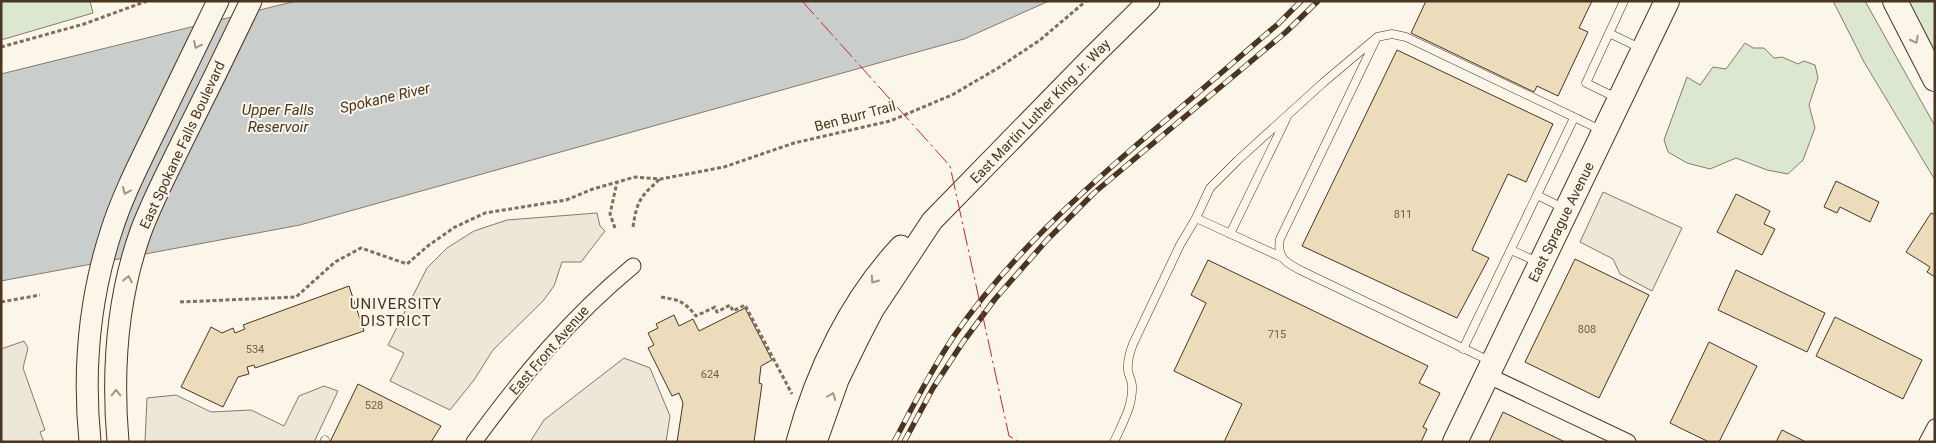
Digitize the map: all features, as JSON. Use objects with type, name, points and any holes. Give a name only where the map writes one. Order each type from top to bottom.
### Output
[{"type":"main road","name":"East Spokane Falls Boulevard","points":[[90,442],[86,382],[89,332],[103,259],[121,203],[218,1]]},
{"type":"main road","name":"East Spokane Falls Boulevard","points":[[118,442],[115,394],[119,327],[127,278],[141,232],[156,196],[251,1]]},
{"type":"main road","name":"East Martin Luther King Jr. Way","points":[[816,442],[838,380],[862,330],[932,222],[1094,55],[1150,1]]},
{"type":"main road","name":"East Sprague Avenue","points":[[1456,442],[1667,1]]},
{"type":"main road","points":[[1895,1],[1935,80]]},
{"type":"main road","name":"East Martin Luther King Jr. Way","points":[[797,442],[806,412],[825,364],[859,301],[876,276],[919,227],[932,222]]},
{"type":"street","name":"East Front Avenue","points":[[474,442],[524,375],[556,338],[585,307],[633,266]]},
{"type":"street","points":[[1490,369],[1619,440]]},
{"type":"street","points":[[1927,442],[1935,427]]},
{"type":"lane","points":[[1620,100],[1586,83],[1624,1]]},
{"type":"lane","points":[[1609,32],[1644,50]]},
{"type":"lane","points":[[1114,442],[1132,399],[1133,384],[1128,372],[1127,360],[1132,344],[1210,188],[1288,114],[1377,37],[1392,34],[1406,37],[1604,132]]},
{"type":"lane","points":[[1281,257],[1278,248],[1280,239],[1377,37]]},
{"type":"lane","points":[[1230,234],[1288,114]]},
{"type":"lane","points":[[1463,349],[1574,118]]},
{"type":"lane","points":[[1537,195],[1567,210]]},
{"type":"lane","points":[[1196,218],[1281,257],[1290,265],[1463,349],[1490,369]]},
{"type":"lane","points":[[1511,250],[1541,264]]},
{"type":"path","points":[[1,47],[84,24],[147,1]]},
{"type":"path","name":"Ben Burr Trail","points":[[180,302],[296,297],[335,262],[361,248],[407,264],[429,245],[455,227],[485,213],[566,200],[635,177],[661,178],[724,167],[794,143],[890,121],[952,95],[998,68],[1040,40],[1086,1]]},
{"type":"path","points":[[633,227],[636,208],[643,195],[661,178]]},
{"type":"path","points":[[615,228],[610,214],[617,182]]},
{"type":"path","points":[[1,302],[40,295]]},
{"type":"path","points":[[661,297],[680,300],[687,304],[696,316],[715,307],[717,312],[730,305],[733,311],[745,305],[792,394]]},
{"type":"green space","points":[[1,1],[90,1],[93,13],[1,40]]},
{"type":"green space","points":[[1833,1],[1865,1],[1935,126],[1935,180],[1864,62]]},
{"type":"green space","points":[[1905,1],[1935,1],[1935,57]]},
{"type":"green space","points":[[1745,43],[1753,48],[1764,48],[1774,58],[1782,57],[1798,64],[1804,61],[1815,65],[1818,78],[1809,105],[1815,128],[1803,160],[1788,174],[1767,170],[1736,158],[1710,169],[1687,163],[1668,152],[1664,140],[1687,77],[1700,85],[1713,67],[1726,69]]},
{"type":"shaded area","points":[[1603,192],[1682,228],[1652,291],[1620,274],[1613,259],[1580,242]]},
{"type":"shaded area","points":[[597,213],[600,226],[605,231],[581,262],[562,262],[554,286],[543,301],[493,350],[474,380],[450,410],[390,381],[404,353],[388,345],[427,268],[447,248],[474,231],[507,220]]},
{"type":"shaded area","points":[[24,341],[28,348],[23,368],[45,430],[40,432],[44,442],[1,442],[1,349]]},
{"type":"shaded area","points":[[624,358],[650,368],[670,416],[666,442],[530,442],[544,420]]},
{"type":"shaded area","points":[[324,386],[338,391],[314,442],[145,442],[147,398],[176,395],[211,412],[251,410],[284,426],[299,396]]},
{"type":"water","name":"Upper Falls Reservoir","points":[[296,1],[1049,1],[964,39],[300,225],[1,281],[1,74]]},
{"type":"building","points":[[1426,1],[1592,1],[1579,28],[1588,32],[1558,96],[1537,86],[1534,92],[1411,33]]},
{"type":"building","points":[[1397,50],[1553,124],[1526,182],[1508,174],[1472,250],[1489,258],[1457,318],[1302,246]]},
{"type":"building","points":[[1836,181],[1879,202],[1870,222],[1840,207],[1837,213],[1824,207]]},
{"type":"building","points":[[1736,194],[1770,211],[1764,224],[1775,229],[1762,255],[1717,232]]},
{"type":"building","points":[[1931,213],[1935,215],[1935,277],[1927,272],[1930,267],[1906,252]]},
{"type":"building","points":[[1575,259],[1649,295],[1599,398],[1525,362]]},
{"type":"building","points":[[1208,260],[1428,366],[1419,383],[1440,393],[1423,427],[1427,429],[1421,442],[1224,442],[1242,404],[1174,371],[1206,303],[1191,295]]},
{"type":"building","points":[[1736,270],[1825,313],[1807,352],[1718,310]]},
{"type":"building","points":[[349,286],[364,331],[255,368],[254,365],[247,367],[249,374],[238,377],[223,407],[181,387],[211,327],[222,333],[233,328],[235,333],[245,329],[243,325]]},
{"type":"building","points":[[745,308],[772,360],[761,366],[759,383],[762,384],[754,442],[677,442],[683,403],[679,393],[672,396],[648,348],[654,345],[648,333],[658,328],[656,324],[674,315],[679,326],[693,319],[699,331]]},
{"type":"building","points":[[1835,317],[1922,360],[1903,399],[1816,356]]},
{"type":"building","points":[[1709,342],[1757,366],[1719,442],[1709,442],[1670,423]]},
{"type":"building","points":[[358,384],[441,426],[431,442],[330,442]]},
{"type":"building","points":[[1503,412],[1565,442],[1489,442]]},
{"type":"building","points":[[1782,430],[1806,442],[1776,442]]},
{"type":"railway","points":[[894,442],[930,375],[954,336],[975,307],[1022,252],[1100,177],[1278,24],[1301,1]]},
{"type":"railway","points":[[904,442],[933,388],[963,342],[995,299],[1047,240],[1095,192],[1286,32],[1318,1]]},
{"type":"power","points":[[802,1],[950,166],[1009,436],[1020,442]]},
{"type":"district","name":"UNIVERSITY DISTRICT","points":[[396,312]]},
{"type":"water label","name":"Spokane River","points":[[385,98]]}]
